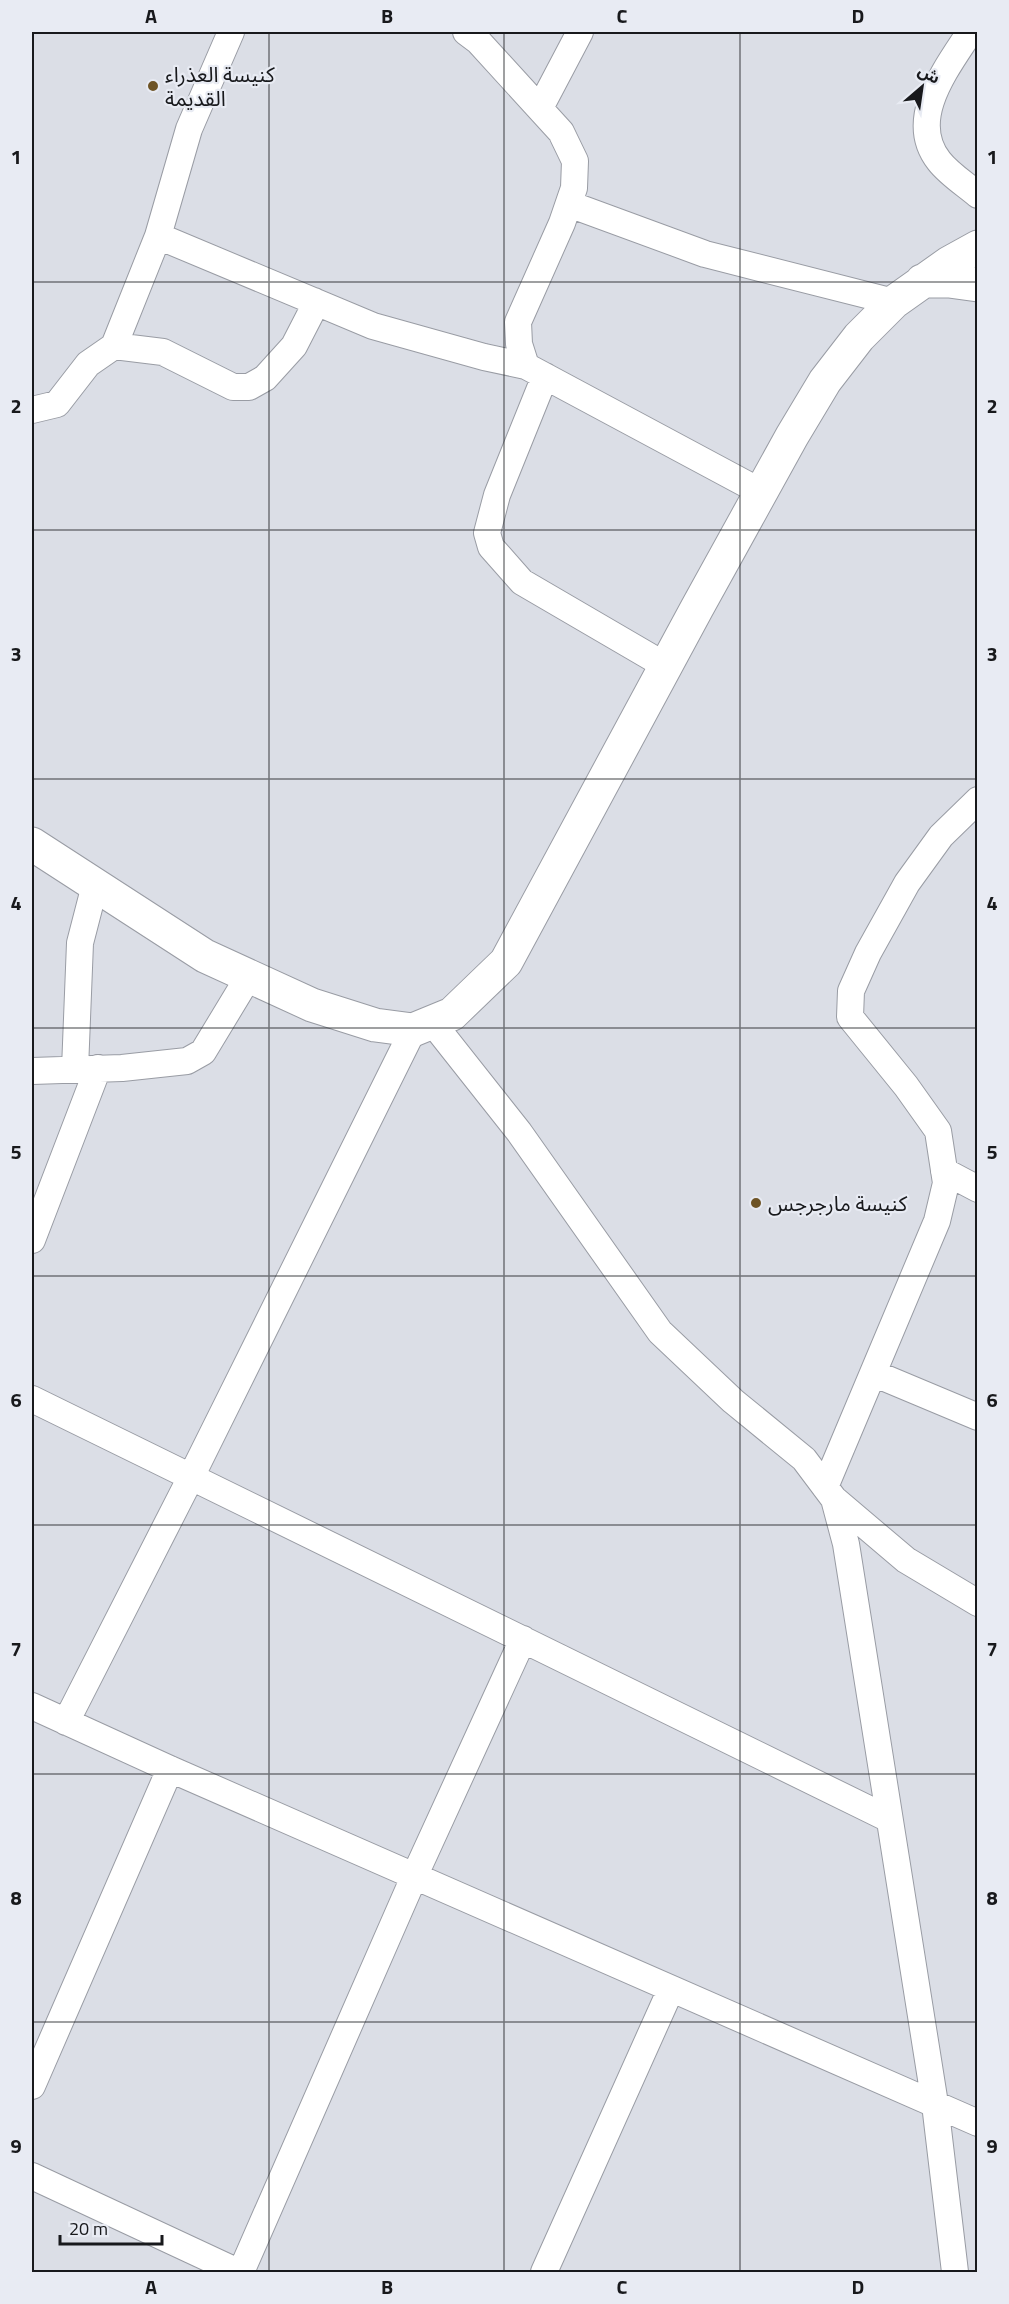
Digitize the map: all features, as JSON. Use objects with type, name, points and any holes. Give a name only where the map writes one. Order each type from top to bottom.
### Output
[{"type":"street","points":[[32,410],[57,404],[88,364],[114,346],[158,236],[189,129],[231,32]]},
{"type":"street","points":[[466,32],[478,41],[561,132],[575,162],[574,188],[518,322],[519,344],[536,371],[487,533],[491,547],[522,582],[666,666]]},
{"type":"street","points":[[540,108],[580,32]]},
{"type":"street","points":[[970,32],[949,64],[928,106],[927,138],[939,161],[978,195]]},
{"type":"street","points":[[568,204],[705,254],[894,302]]},
{"type":"street","points":[[158,236],[373,326],[536,371],[761,492]]},
{"type":"street","points":[[32,844],[206,956],[312,1005],[375,1025],[423,1026],[452,1014],[506,962],[761,492],[825,381],[860,337],[894,302],[978,247]]},
{"type":"street","points":[[922,282],[949,281],[978,285]]},
{"type":"street","points":[[114,346],[163,352],[233,387],[249,387],[265,378],[294,346],[312,311],[314,301]]},
{"type":"street","points":[[955,2272],[935,2104],[846,1544],[829,1493],[873,1373],[937,1221],[946,1183],[938,1131],[906,1086],[850,1017],[851,990],[868,953],[907,883],[941,836],[978,800]]},
{"type":"street","points":[[32,1240],[86,1069],[80,943],[95,885]]},
{"type":"street","points":[[32,1071],[122,1068],[187,1061],[203,1052],[249,976]]},
{"type":"street","points":[[66,1722],[423,1026]]},
{"type":"street","points":[[423,1026],[519,1132],[660,1332],[734,1401],[804,1459],[829,1493],[906,1560],[978,1603]]},
{"type":"street","points":[[944,1171],[978,1189]]},
{"type":"street","points":[[873,1373],[978,1417]]},
{"type":"street","points":[[32,1399],[889,1818]]},
{"type":"street","points":[[32,2176],[239,2272],[414,1877],[523,1639]]},
{"type":"street","points":[[32,1706],[414,1877],[978,2123]]},
{"type":"street","points":[[32,2086],[170,1769]]},
{"type":"street","points":[[544,2272],[671,1989]]},
{"type":"place","name":"كنيسة العذراء القديمة","points":[[153,86]]},
{"type":"place","name":"كنيسة مارجرجس","points":[[756,1203]]}]
